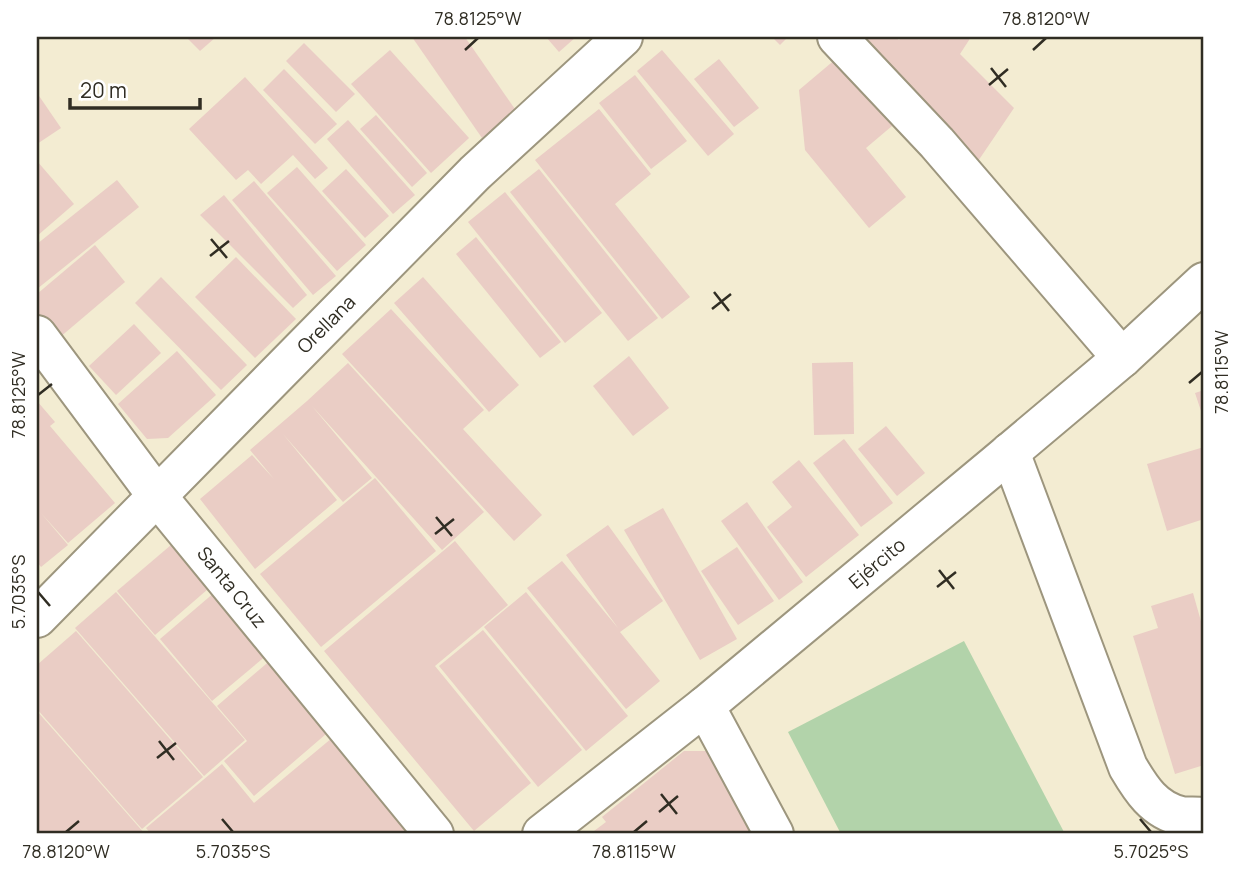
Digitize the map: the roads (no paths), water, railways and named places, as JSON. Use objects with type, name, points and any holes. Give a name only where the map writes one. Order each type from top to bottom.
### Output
[{"type":"street","name":"Orellana","points":[[37,618],[475,173],[623,37]]},
{"type":"street","points":[[837,37],[937,143],[1122,358]]},
{"type":"street","name":"Ejército","points":[[542,834],[705,706],[1010,452],[1122,358],[1204,282]]},
{"type":"street","name":"Santa Cruz","points":[[37,335],[157,496],[434,834]]},
{"type":"street","points":[[1010,452],[1128,767],[1140,788],[1155,805],[1181,816],[1204,817]]},
{"type":"street","points":[[705,706],[774,834]]}]
